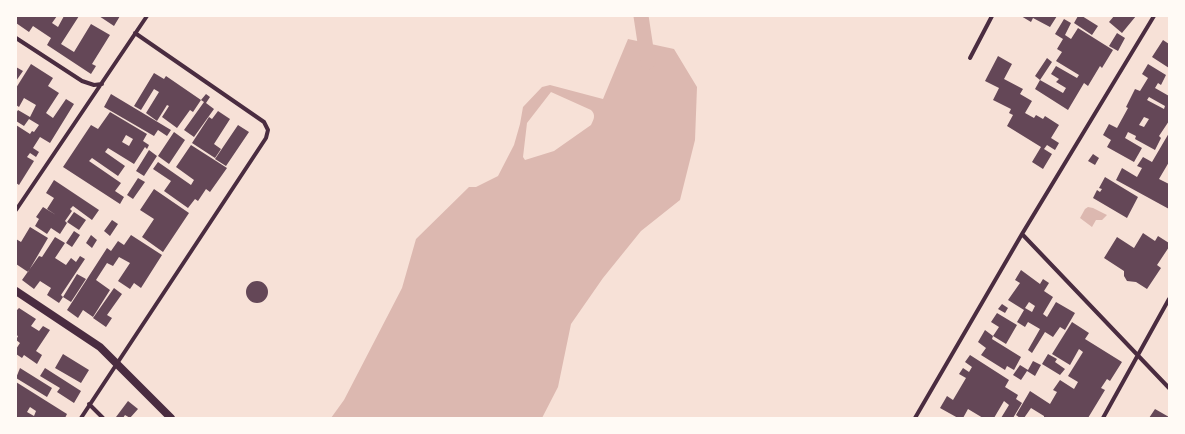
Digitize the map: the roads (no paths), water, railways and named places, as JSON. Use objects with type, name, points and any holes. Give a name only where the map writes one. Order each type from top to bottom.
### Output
[{"type":"main road","points":[[16,291],[100,347],[117,362],[171,418]]},
{"type":"street","points":[[16,210],[147,16]]},
{"type":"street","points":[[970,58],[992,16]]},
{"type":"street","points":[[915,418],[1022,234],[1154,16]]},
{"type":"street","points":[[80,418],[266,138],[268,130],[264,122],[135,33]]},
{"type":"street","points":[[16,38],[82,81],[94,85],[102,84]]},
{"type":"street","points":[[1022,234],[1169,388]]},
{"type":"street","points":[[1103,418],[1169,299]]},
{"type":"street","points":[[89,404],[103,418]]},
{"type":"waterway","points":[[641,16],[648,62]]}]
